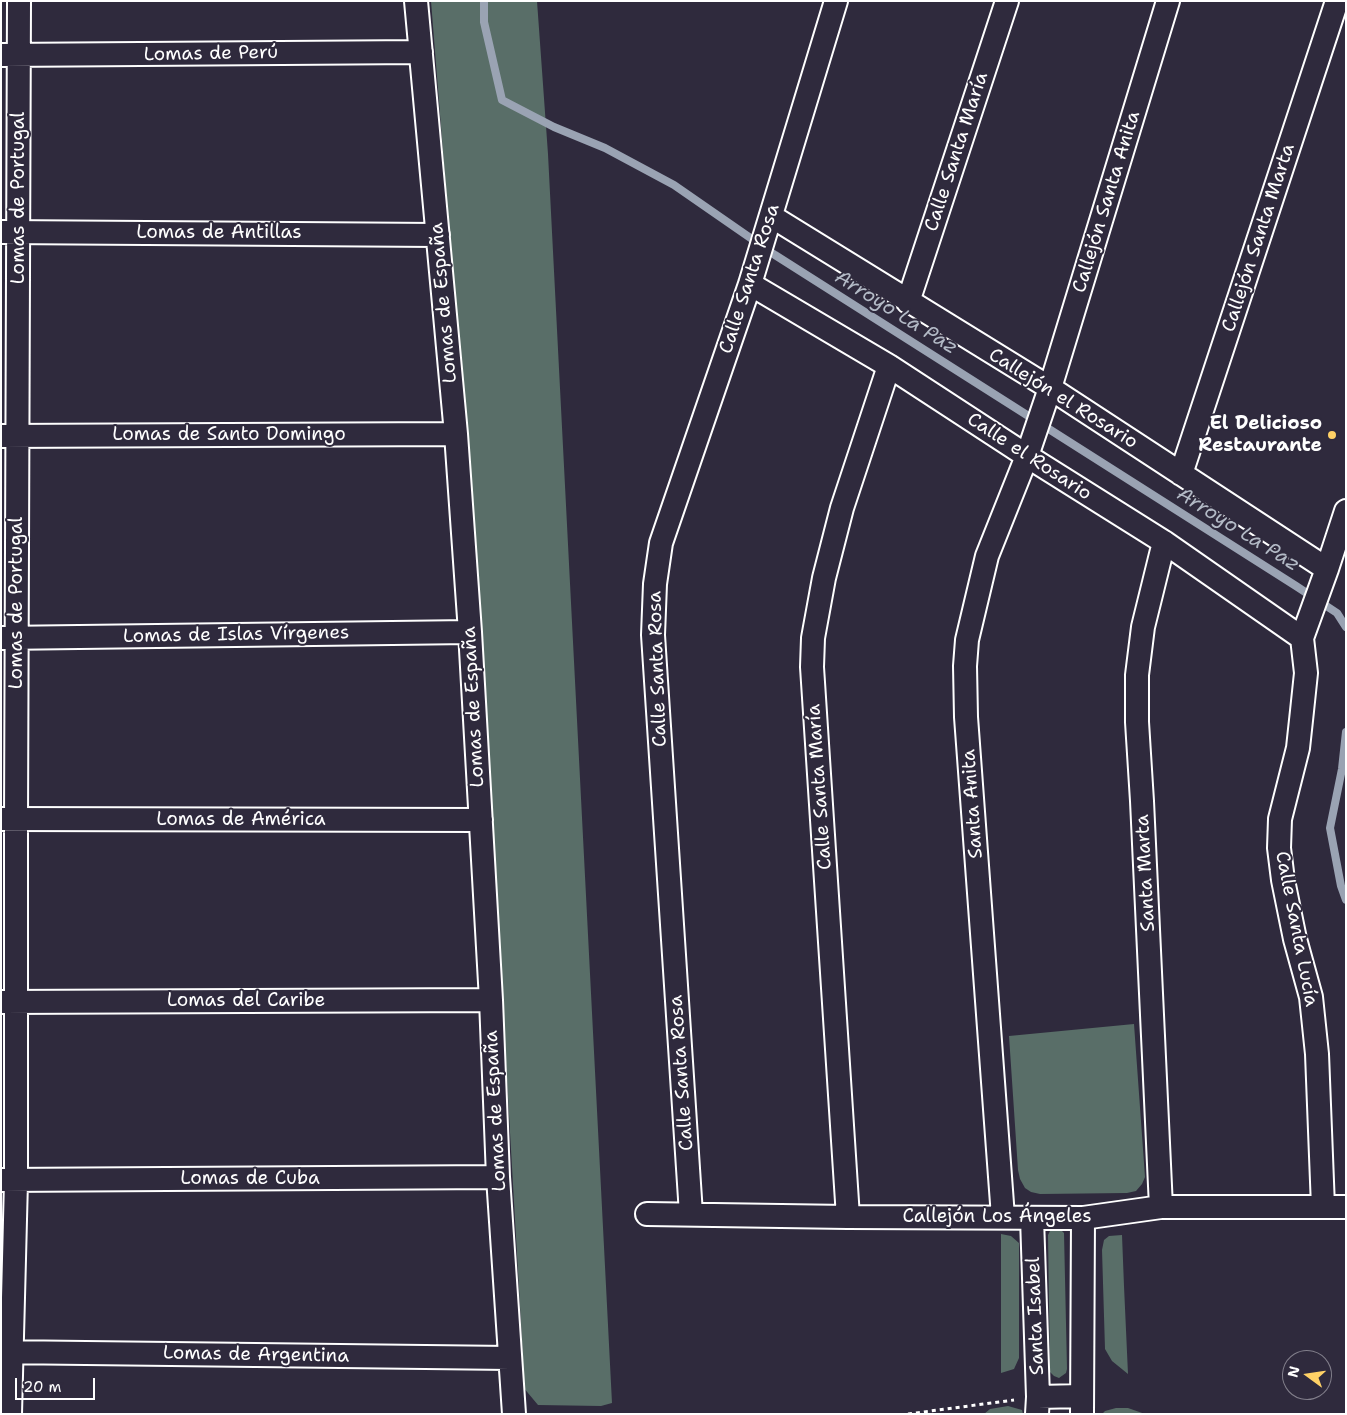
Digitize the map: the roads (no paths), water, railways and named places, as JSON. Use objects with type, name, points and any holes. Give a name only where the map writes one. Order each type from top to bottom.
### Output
[{"type":"street","name":"Lomas de Portugal","points":[[10,1414],[6,1352],[9,1181],[10,55],[19,1]]},
{"type":"street","name":"Lomas de España","points":[[416,1],[456,434],[470,632],[491,1000],[498,1177],[514,1414]]},
{"type":"street","name":"Calle Santa Rosa","points":[[691,1214],[653,635],[655,584],[661,543],[752,278],[836,1]]},
{"type":"street","name":"Calle Santa María","points":[[908,302],[1007,1]]},
{"type":"street","name":"Callejón Santa Anita","points":[[1047,396],[1168,1]]},
{"type":"street","name":"Callejón Santa Marta","points":[[1182,474],[1337,1]]},
{"type":"street","name":"Lomas de Perú","points":[[10,55],[421,52]]},
{"type":"street","name":"Callejón el Rosario","points":[[769,225],[908,302],[1047,396],[1182,474],[1326,573]]},
{"type":"street","name":"Lomas de Antillas","points":[[10,232],[438,235]]},
{"type":"street","name":"Calle el Rosario","points":[[752,278],[889,366],[1028,450],[1303,635]]},
{"type":"street","name":"Calle Santa María","points":[[848,1217],[812,667],[813,638],[824,578],[842,508],[889,366]]},
{"type":"street","name":"Santa Anita","points":[[1003,1217],[966,717],[965,666],[974,609],[987,556],[1047,396]]},
{"type":"street","name":"Lomas de Santo Domingo","points":[[10,436],[456,434]]},
{"type":"street","name":"Calle Santa Lucía","points":[[1323,1208],[1317,1054],[1311,997],[1283,880],[1279,848],[1280,819],[1298,748],[1306,673],[1303,635],[1346,511]]},
{"type":"street","name":"Santa Marta","points":[[1161,1207],[1137,722],[1137,675],[1143,627],[1164,542]]},
{"type":"street","name":"Lomas de Islas Vírgenes","points":[[9,638],[470,632]]},
{"type":"street","name":"Lomas de América","points":[[8,819],[481,820]]},
{"type":"street","name":"Lomas del Caribe","points":[[8,1002],[491,1000]]},
{"type":"street","name":"Lomas de Cuba","points":[[9,1181],[498,1177]]},
{"type":"street","name":"Callejón Los Ángeles","points":[[647,1214],[1083,1218],[1161,1207],[1346,1207]]},
{"type":"street","name":"Santa Isabel","points":[[1032,1218],[1038,1405]]},
{"type":"street","points":[[1038,1405],[1082,1405],[1083,1218]]},
{"type":"street","name":"Lomas de Argentina","points":[[6,1352],[510,1358]]},
{"type":"waterway","name":"Arroyo La Paz","points":[[484,1],[484,22],[502,100],[554,127],[605,148],[674,185],[775,255],[1296,586],[1337,613],[1346,627]]},
{"type":"waterway","name":"Arroyo La Paz","points":[[1346,732],[1342,769],[1330,828],[1341,886],[1346,900]]},
{"type":"place","name":"El Delicioso Restaurante","points":[[1332,435]]}]
